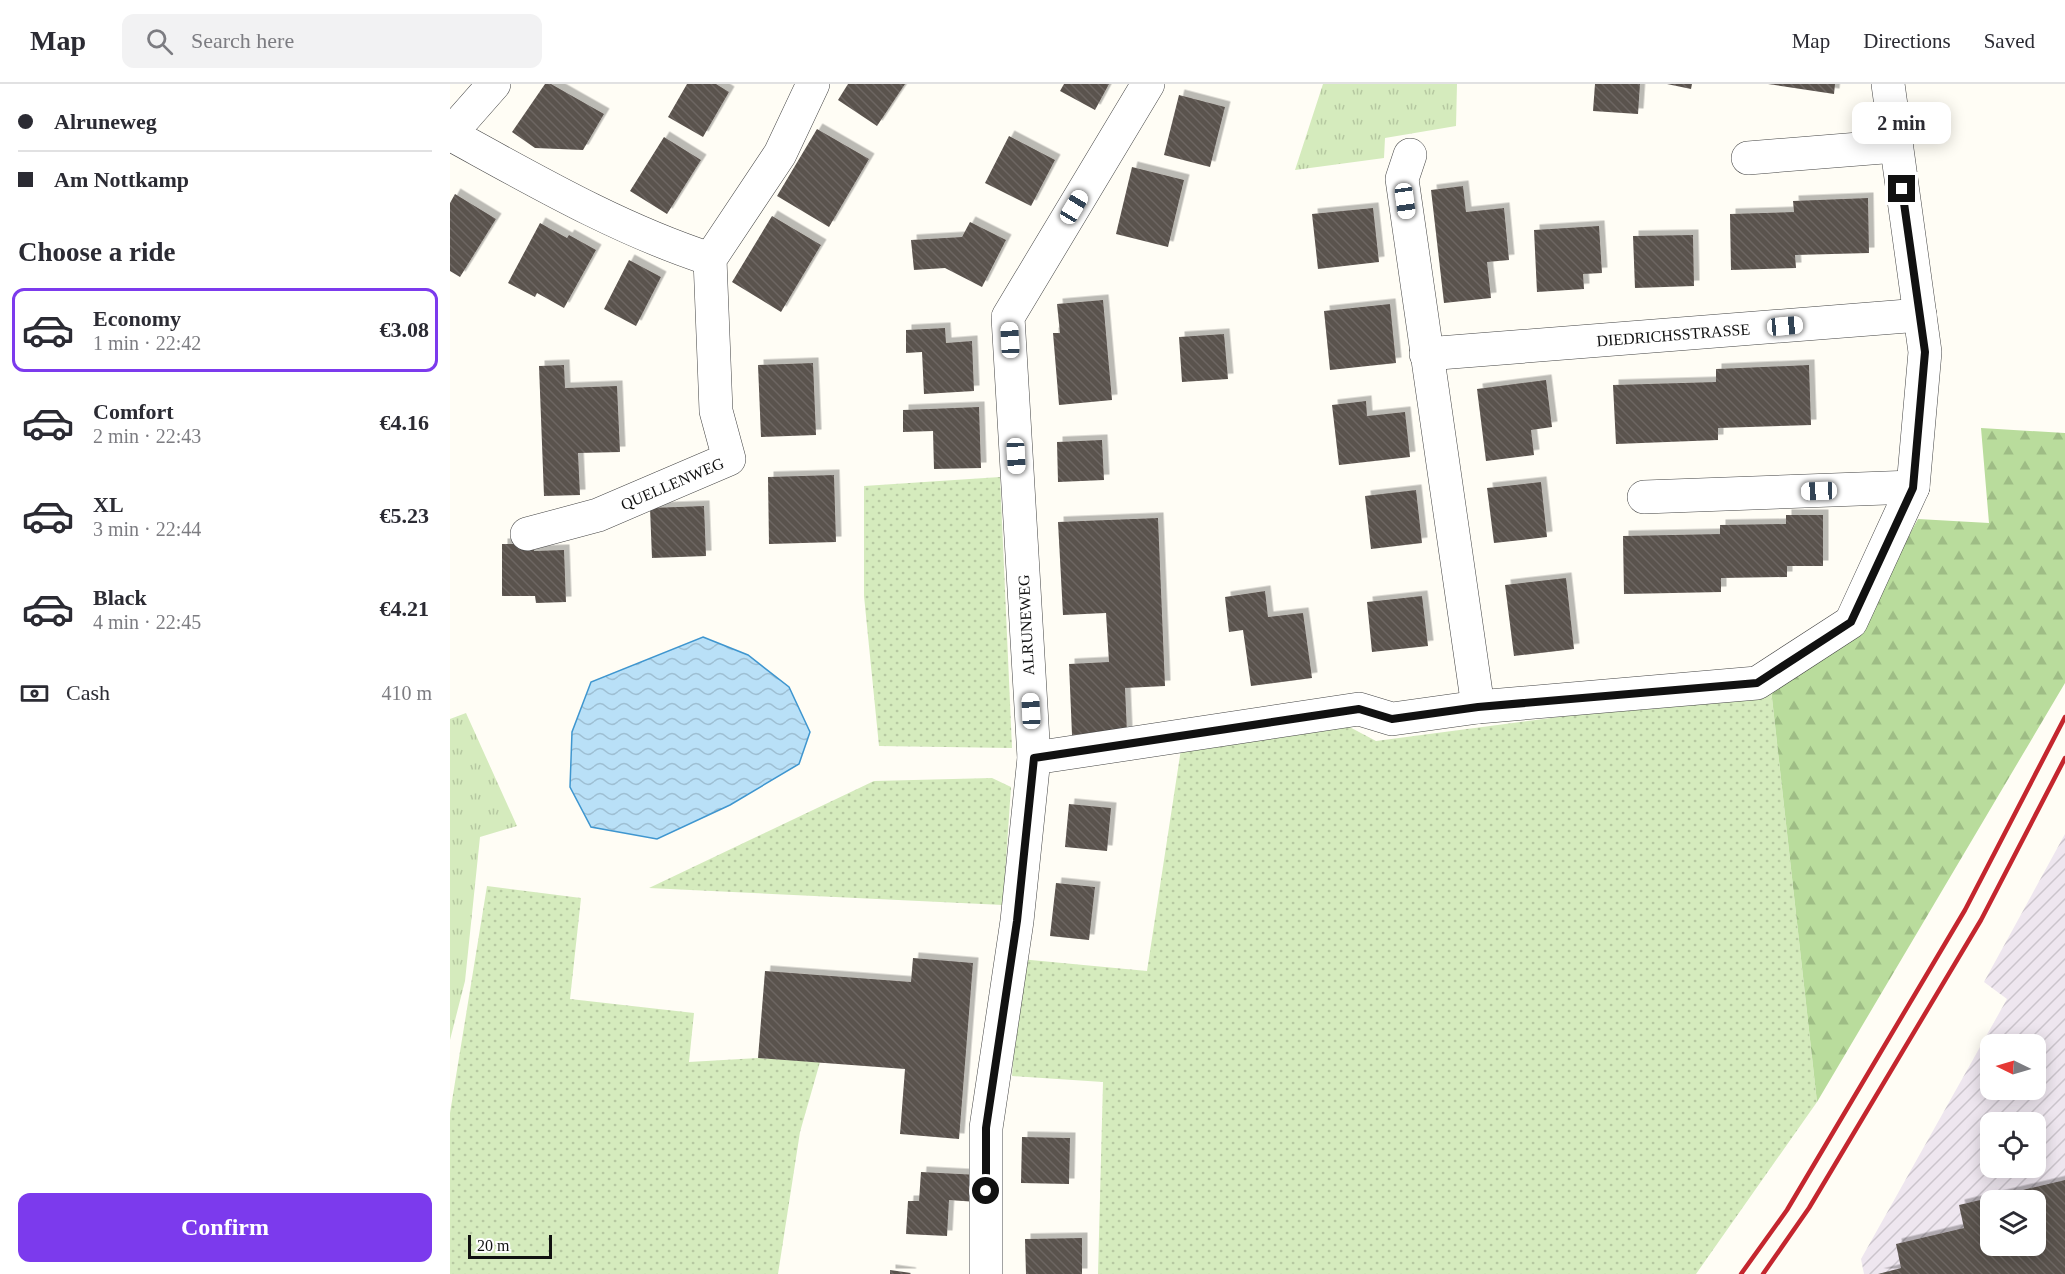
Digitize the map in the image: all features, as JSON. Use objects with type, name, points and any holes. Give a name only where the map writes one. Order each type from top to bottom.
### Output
[{"type":"street","points":[[495,84],[450,134],[564,196],[657,242],[710,259],[780,154],[813,84]]},
{"type":"street","name":"ALRUNEWEG","points":[[986,1274],[986,1128],[1017,921],[1034,758],[1008,317],[1148,84]]},
{"type":"street","points":[[1034,758],[1359,709],[1392,719],[1478,707],[1757,683],[1851,622],[1913,488],[1925,352],[1888,84]]},
{"type":"street","points":[[1748,158],[1896,146]]},
{"type":"street","points":[[1410,155],[1402,178],[1478,707]]},
{"type":"street","name":"QUELLENWEG","points":[[527,534],[598,515],[729,459],[716,411],[710,259]]},
{"type":"street","name":"DIEDRICHSSTRASSE","points":[[1426,354],[1920,315]]},
{"type":"street","points":[[1644,497],[1913,488]]},
{"type":"shaded area","points":[[2065,834],[2065,1274],[1864,1274],[1861,1259],[1980,1047],[1980,1100],[2046,1100],[2046,1034],[1987,1034],[2007,999],[1984,982]]},
{"type":"green space","points":[[1323,84],[1457,84],[1456,126],[1385,138],[1384,158],[1295,170]]},
{"type":"green space","points":[[1981,428],[2065,433],[2065,683],[1817,1102],[1771,689],[1859,627],[1918,519],[1989,523]]},
{"type":"green space","points":[[1000,477],[1012,748],[879,746],[864,596],[864,486]]},
{"type":"green space","points":[[1771,689],[1817,1102],[1696,1274],[1098,1274],[1103,1082],[1012,1076],[1020,959],[1147,971],[1181,749],[1342,723],[1376,741]]},
{"type":"green space","points":[[466,713],[517,826],[480,837],[465,981],[450,1040],[450,719]]},
{"type":"green space","points":[[992,778],[1011,787],[1003,905],[649,888],[874,781]]},
{"type":"green space","points":[[487,886],[581,898],[570,999],[694,1013],[689,1062],[758,1058],[820,1062],[800,1132],[778,1274],[450,1274],[450,1113]]},
{"type":"water","points":[[703,637],[748,655],[789,687],[810,732],[799,764],[730,805],[657,839],[591,827],[570,787],[572,732],[591,682]]},
{"type":"building","points":[[545,84],[551,84],[604,114],[583,150],[535,148],[512,132]]},
{"type":"building","points":[[687,84],[716,84],[729,92],[703,137],[668,117]]},
{"type":"building","points":[[848,84],[905,84],[877,126],[838,100]]},
{"type":"building","points":[[1064,84],[1109,84],[1095,110],[1060,91]]},
{"type":"building","points":[[1595,84],[1640,84],[1638,114],[1593,111]]},
{"type":"building","points":[[1667,84],[1692,84],[1691,89]]},
{"type":"building","points":[[1768,84],[1835,84],[1834,94]]},
{"type":"building","points":[[1179,95],[1225,107],[1210,167],[1164,155]]},
{"type":"building","points":[[817,129],[869,159],[829,227],[777,196]]},
{"type":"building","points":[[1009,136],[1055,160],[1031,206],[985,183]]},
{"type":"building","points":[[664,137],[701,160],[667,214],[630,191]]},
{"type":"building","points":[[1132,167],[1184,180],[1168,247],[1116,234]]},
{"type":"building","points":[[1463,186],[1466,212],[1504,208],[1509,260],[1487,262],[1491,298],[1444,303],[1431,190]]},
{"type":"building","points":[[455,194],[496,219],[460,277],[450,271],[450,203]]},
{"type":"building","points":[[1868,198],[1869,253],[1795,255],[1796,268],[1731,270],[1730,214],[1794,212],[1793,201]]},
{"type":"building","points":[[1373,208],[1379,262],[1318,269],[1312,214]]},
{"type":"building","points":[[772,216],[821,245],[781,312],[732,282]]},
{"type":"building","points":[[970,222],[1006,240],[982,287],[945,268],[914,270],[911,240],[962,237]]},
{"type":"building","points":[[540,223],[596,250],[564,308],[537,293],[535,297],[508,283]]},
{"type":"building","points":[[1599,226],[1602,273],[1583,274],[1584,289],[1537,292],[1534,230]]},
{"type":"building","points":[[1693,235],[1694,286],[1635,288],[1633,236]]},
{"type":"building","points":[[629,260],[661,277],[636,326],[604,309]]},
{"type":"building","points":[[1103,300],[1112,400],[1059,405],[1053,333],[1060,333],[1057,304]]},
{"type":"building","points":[[1390,304],[1396,363],[1330,370],[1324,311]]},
{"type":"building","points":[[945,328],[946,343],[972,341],[974,391],[924,394],[922,352],[906,353],[906,330]]},
{"type":"building","points":[[1224,334],[1228,379],[1182,382],[1179,337]]},
{"type":"building","points":[[813,363],[816,435],[761,437],[758,365]]},
{"type":"building","points":[[564,365],[565,388],[617,386],[620,452],[578,453],[580,495],[544,496],[539,366]]},
{"type":"building","points":[[1809,365],[1811,425],[1718,428],[1718,440],[1616,444],[1613,385],[1716,382],[1716,369]]},
{"type":"building","points":[[1546,380],[1552,427],[1531,430],[1534,455],[1486,461],[1477,389]]},
{"type":"building","points":[[1366,401],[1367,416],[1405,412],[1410,457],[1339,465],[1332,405]]},
{"type":"building","points":[[979,407],[981,468],[934,469],[933,431],[903,432],[903,410]]},
{"type":"building","points":[[1102,440],[1104,480],[1058,482],[1057,442]]},
{"type":"building","points":[[834,475],[836,542],[769,544],[768,477]]},
{"type":"building","points":[[1541,482],[1547,537],[1494,543],[1487,488]]},
{"type":"building","points":[[1416,490],[1422,543],[1371,549],[1365,496]]},
{"type":"building","points":[[704,506],[706,556],[652,558],[650,508]]},
{"type":"building","points":[[1786,515],[1823,515],[1823,566],[1787,566],[1787,577],[1721,578],[1721,592],[1624,594],[1623,536],[1720,534],[1720,525],[1786,524]]},
{"type":"building","points":[[1158,518],[1165,686],[1125,688],[1127,732],[1072,735],[1069,664],[1109,662],[1106,613],[1063,615],[1058,522]]},
{"type":"building","points":[[502,544],[534,544],[534,551],[564,550],[566,602],[536,603],[535,596],[502,596]]},
{"type":"building","points":[[1566,578],[1574,649],[1514,656],[1505,585]]},
{"type":"building","points":[[1265,591],[1268,617],[1303,613],[1312,678],[1251,686],[1243,630],[1229,632],[1225,597]]},
{"type":"building","points":[[1422,596],[1428,646],[1372,652],[1367,602]]},
{"type":"building","points":[[1069,804],[1111,808],[1107,851],[1065,847]]},
{"type":"building","points":[[1056,883],[1095,887],[1089,940],[1050,936]]},
{"type":"building","points":[[913,958],[973,963],[959,1139],[900,1134],[905,1069],[758,1058],[765,971],[911,982]]},
{"type":"building","points":[[1022,1137],[1070,1138],[1069,1184],[1021,1183]]},
{"type":"building","points":[[921,1172],[979,1175],[977,1202],[949,1200],[947,1236],[906,1234],[908,1201],[919,1201]]},
{"type":"building","points":[[2065,1180],[2065,1274],[1878,1274],[1901,1268],[1896,1244],[1964,1228],[1959,1205],[1980,1200],[1980,1256],[2046,1256],[2046,1190],[2023,1190]]},
{"type":"building","points":[[1082,1238],[1082,1274],[1026,1274],[1025,1239]]},
{"type":"building","points":[[890,1270],[911,1273],[890,1274]]},
{"type":"railway","points":[[1741,1274],[1787,1210],[1965,910],[2065,717]]},
{"type":"railway","points":[[1763,1274],[1809,1208],[1981,920],[2065,758]]},
{"type":"route","points":[[986,1191],[986,1128],[1017,921],[1034,758],[1359,709],[1392,719],[1478,707],[1757,683],[1851,622],[1913,488],[1925,352],[1902,189]]}]
